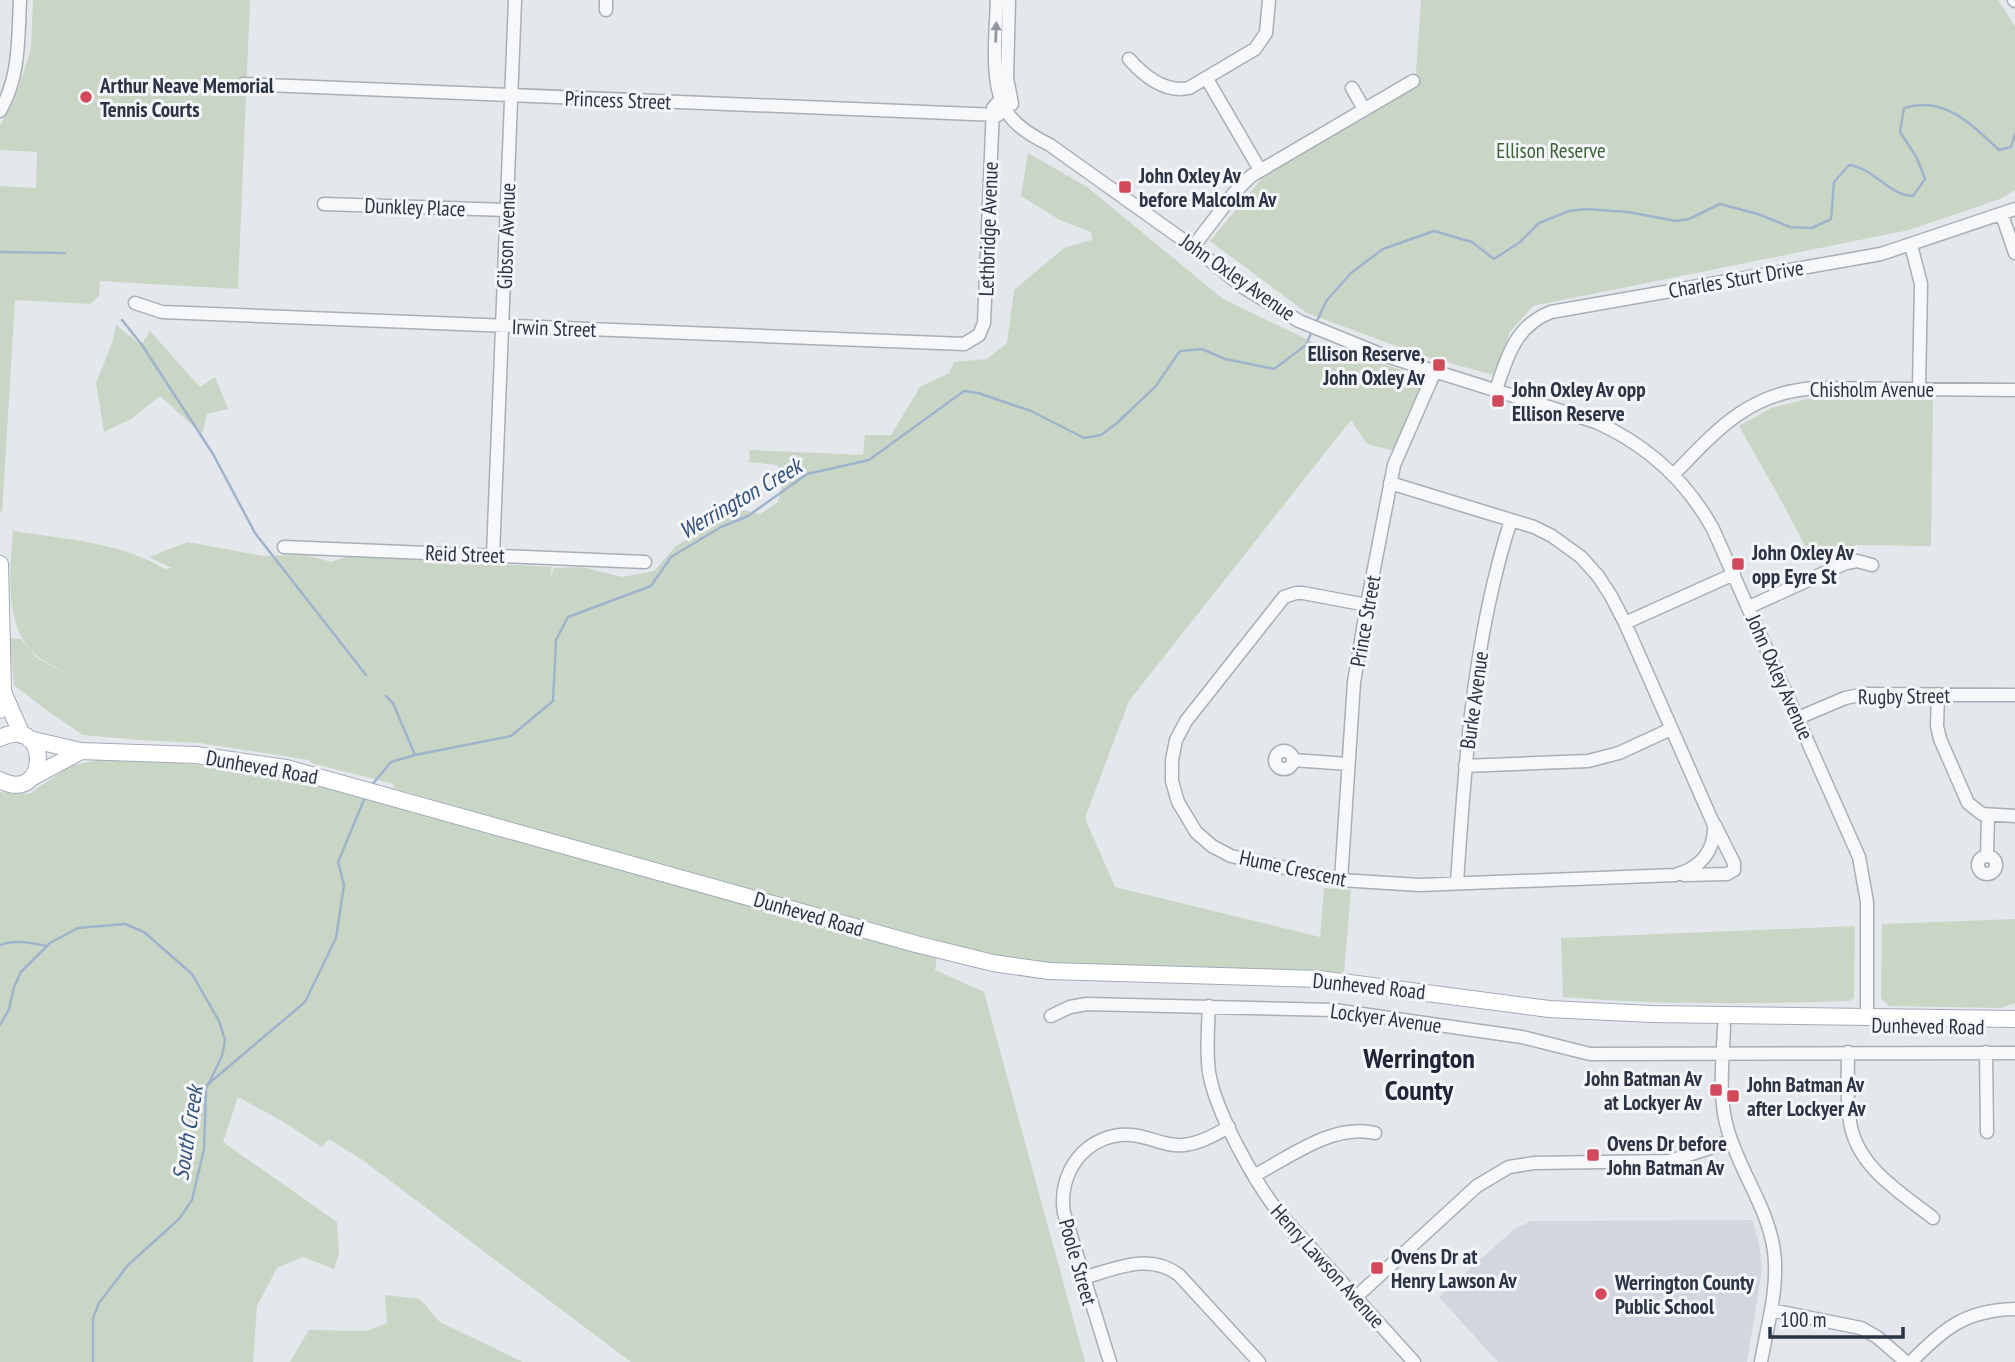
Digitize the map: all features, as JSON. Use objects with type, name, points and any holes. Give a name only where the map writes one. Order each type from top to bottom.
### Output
[{"type":"main road","points":[[0,564],[3,692],[0,710]]},
{"type":"main road","points":[[3,692],[25,737],[36,748],[39,758],[37,769],[31,778]]},
{"type":"main road","points":[[0,738],[11,734],[25,737]]},
{"type":"main road","name":"Dunheved Road","points":[[25,737],[81,751],[165,752],[228,757],[286,768],[993,963],[1076,973],[1319,979],[1549,1009],[2015,1027]]},
{"type":"main road","name":"Dunheved Road","points":[[2,781],[22,783],[81,751]]},
{"type":"main road","name":"Dunheved Road","points":[[1549,1009],[1608,1020],[1724,1026],[2015,1018]]},
{"type":"main road","points":[[1700,1015],[1724,1026],[1744,1015]]},
{"type":"street","points":[[0,111],[15,73],[19,0]]},
{"type":"street","name":"Gibson Avenue","points":[[493,555],[515,0]]},
{"type":"street","name":"Lethbridge Avenue","points":[[997,0],[996,61],[1004,106]]},
{"type":"street","name":"Lethbridge Avenue","points":[[974,340],[984,323],[1004,106],[1009,0]]},
{"type":"street","points":[[1129,59],[1146,76],[1171,89],[1189,88],[1244,58],[1259,45],[1267,27],[1269,0]]},
{"type":"street","points":[[0,72],[15,73]]},
{"type":"street","points":[[1207,79],[1260,170]]},
{"type":"street","points":[[1193,247],[1240,186],[1260,170],[1413,81]]},
{"type":"street","name":"Princess Street","points":[[243,84],[511,96],[1004,106]]},
{"type":"street","points":[[1352,88],[1364,109]]},
{"type":"street","name":"John Oxley Avenue","points":[[1004,106],[1023,128],[1193,247],[1243,287],[1298,321],[1365,349],[1604,425],[1639,445],[1674,474],[1706,515],[1859,857],[1868,912],[1867,1022]]},
{"type":"street","name":"Dunkley Place","points":[[324,204],[507,210]]},
{"type":"street","name":"Charles Sturt Drive","points":[[1496,390],[1508,352],[1517,337],[1535,320],[1551,312],[1881,254],[2015,209]]},
{"type":"street","points":[[2002,215],[2015,253]]},
{"type":"street","points":[[1912,245],[1921,284],[1919,389]]},
{"type":"street","name":"Irwin Street","points":[[135,303],[162,312],[959,344],[974,340]]},
{"type":"street","name":"Prince Street","points":[[1341,880],[1354,682],[1367,605],[1394,465],[1434,371]]},
{"type":"street","name":"Chisholm Avenue","points":[[1674,474],[1729,420],[1748,407],[1774,395],[1815,388],[2015,390]]},
{"type":"street","name":"Hume Crescent","points":[[1367,605],[1303,593],[1284,597],[1186,721],[1176,740],[1172,781],[1181,808],[1196,832],[1212,846],[1240,858],[1341,880],[1419,885],[1732,872],[1734,863],[1714,825],[1625,623],[1606,586],[1581,557],[1545,532],[1390,483]]},
{"type":"street","name":"Burke Avenue","points":[[1457,883],[1471,704],[1496,568],[1511,520]]},
{"type":"street","name":"Reid Street","points":[[284,547],[645,562]]},
{"type":"street","points":[[1749,607],[1846,563],[1857,561],[1872,565]]},
{"type":"street","points":[[1625,623],[1734,574]]},
{"type":"street","points":[[1938,694],[1937,726],[1944,752],[1968,803],[1977,811],[1989,815],[2015,816]]},
{"type":"street","name":"Rugby Street","points":[[1798,718],[1838,700],[1857,695],[2015,695]]},
{"type":"street","points":[[1465,766],[1588,761],[1619,752],[1671,729]]},
{"type":"street","points":[[1293,760],[1348,764]]},
{"type":"street","points":[[1987,855],[1989,815]]},
{"type":"street","name":"Hume Crescent","points":[[1675,875],[1692,869],[1703,861],[1712,843],[1714,825]]},
{"type":"street","name":"Lockyer Avenue","points":[[1051,1016],[1087,1003],[1334,1010],[1522,1037],[1590,1054],[2015,1053]]},
{"type":"street","name":"Henry Lawson Avenue","points":[[1209,1006],[1209,1074],[1216,1100],[1255,1175],[1280,1214],[1414,1362]]},
{"type":"street","points":[[1724,1026],[1724,1110],[1731,1140],[1771,1234],[1775,1268],[1771,1310],[1761,1362]]},
{"type":"street","points":[[1849,1052],[1848,1108],[1858,1147],[1880,1175],[1933,1218]]},
{"type":"street","points":[[1986,1052],[1987,1132]]},
{"type":"street","name":"Poole Street","points":[[1110,1362],[1065,1221],[1062,1200],[1065,1179],[1081,1154],[1095,1143],[1116,1136],[1136,1136],[1164,1144],[1182,1145],[1203,1141],[1229,1127]]},
{"type":"street","points":[[1255,1175],[1332,1136],[1355,1130],[1375,1133]]},
{"type":"street","points":[[1356,1297],[1477,1186],[1509,1167],[1534,1163],[1670,1161],[1731,1140]]},
{"type":"street","points":[[1083,1278],[1139,1262],[1167,1267],[1179,1275],[1259,1362]]},
{"type":"street","points":[[1771,1310],[1861,1328],[1908,1362],[1957,1322],[1985,1311],[2015,1309]]},
{"type":"shaded area","name":"Werrington County Public School","points":[[1752,1220],[1759,1243],[1762,1268],[1747,1362],[1498,1362],[1439,1297],[1513,1230],[1531,1221]]},
{"type":"green space","points":[[33,0],[250,0],[238,289],[100,281],[99,296],[90,304],[15,300],[2,514],[0,186],[36,188],[37,152],[0,150],[0,125],[14,101],[31,49]]},
{"type":"green space","name":"Ellison Reserve","points":[[1421,0],[1998,0],[2015,26],[2015,190],[2000,199],[1909,230],[1533,306],[1510,332],[1494,375],[1420,355],[1307,313],[1210,241],[1263,177],[1415,87]]},
{"type":"green space","points":[[1028,153],[1087,187],[1223,299],[1327,349],[1329,345],[1418,376],[1423,383],[1394,451],[1367,444],[1351,420],[1129,701],[1085,818],[1115,887],[1320,937],[1324,888],[1351,890],[1344,972],[1085,967],[997,956],[666,867],[393,788],[394,784],[311,763],[309,760],[200,743],[83,735],[14,685],[9,638],[21,639],[37,658],[64,672],[36,655],[25,643],[18,629],[13,614],[10,580],[13,531],[111,547],[165,569],[172,568],[149,557],[188,542],[263,556],[306,555],[331,562],[349,556],[552,567],[550,579],[554,568],[582,567],[622,577],[654,571],[676,546],[724,515],[739,510],[760,514],[778,502],[784,477],[777,465],[749,462],[750,450],[863,455],[865,435],[891,435],[920,387],[949,373],[954,362],[987,359],[1007,343],[1014,290],[1064,248],[1092,240],[1091,232],[1060,220],[1021,196]]},
{"type":"green space","points":[[116,325],[141,345],[150,331],[200,387],[215,377],[228,409],[207,414],[202,434],[160,396],[131,419],[104,432],[96,383]]},
{"type":"green space","points":[[1807,399],[1933,400],[1931,546],[1856,545],[1814,564],[1739,426],[1771,408]]},
{"type":"green space","points":[[98,760],[221,767],[331,786],[443,816],[590,862],[937,957],[935,970],[984,992],[1085,1362],[631,1362],[364,1161],[329,1139],[322,1147],[238,1097],[223,1142],[337,1222],[339,1254],[334,1269],[303,1257],[277,1268],[257,1306],[253,1362],[0,1362],[0,792],[29,794],[70,766]]},
{"type":"green space","points":[[2015,919],[2015,1003],[2001,1008],[1889,1006],[1881,998],[1882,924]]},
{"type":"green space","points":[[1855,926],[1854,998],[1850,1001],[1706,1003],[1563,997],[1561,938]]},
{"type":"green space","points":[[385,1295],[420,1299],[440,1322],[523,1362],[290,1362],[309,1330],[366,1331],[387,1323]]},
{"type":"waterway","name":"Werrington Creek","points":[[1315,325],[1327,300],[1351,273],[1383,249],[1434,231],[1472,242],[1494,259],[1520,242],[1539,223],[1569,211],[1586,209],[1628,212],[1676,221],[1689,219],[1720,204],[1758,214],[1790,227],[1812,228],[1831,219],[1834,182],[1849,165],[1866,171],[1904,195],[1913,196],[1925,179],[1917,158],[1900,132],[1904,108],[1918,105],[1945,109],[1968,122],[1999,150],[2011,147],[2015,134]]},
{"type":"waterway","points":[[0,252],[65,253]]},
{"type":"waterway","points":[[122,320],[142,345],[213,454],[255,533],[366,675]]},
{"type":"waterway","name":"Werrington Creek","points":[[371,786],[391,762],[511,736],[553,701],[556,640],[568,617],[651,586],[671,557],[721,527],[748,516],[807,474],[869,460],[964,391],[1031,411],[1084,438],[1101,435],[1117,423],[1155,387],[1180,351],[1202,349],[1225,359],[1274,369],[1306,345],[1312,331]]},
{"type":"waterway","points":[[386,696],[393,703],[415,755]]},
{"type":"waterway","name":"Werrington Creek","points":[[207,1085],[305,1002],[336,938],[344,885],[338,862],[366,795]]},
{"type":"waterway","name":"South Creek","points":[[0,1025],[9,1009],[21,972],[50,943],[78,928],[125,924],[144,932],[192,974],[219,1021],[225,1040],[222,1056],[206,1089],[204,1149],[192,1200],[179,1219],[128,1265],[99,1303],[93,1318],[93,1362]]},
{"type":"waterway","points":[[0,945],[17,942],[47,946]]},
{"type":"place","name":"Arthur Neave Memorial Tennis Courts","points":[[86,97]]},
{"type":"place","name":"John Oxley Av before Malcolm Av","points":[[1125,187]]},
{"type":"place","name":"Ellison Reserve, John Oxley Av","points":[[1439,365]]},
{"type":"place","name":"John Oxley Av opp Ellison Reserve","points":[[1498,401]]},
{"type":"place","name":"John Oxley Av opp Eyre St","points":[[1738,564]]},
{"type":"place","name":"John Batman Av at Lockyer Av","points":[[1716,1090]]},
{"type":"place","name":"John Batman Av after Lockyer Av","points":[[1733,1096]]},
{"type":"place","name":"Ovens Dr before John Batman Av","points":[[1593,1155]]},
{"type":"place","name":"Ovens Dr at Henry Lawson Av","points":[[1377,1268]]},
{"type":"place","name":"Werrington County Public School","points":[[1601,1294]]},
{"type":"district","name":"Werrington County","points":[[1419,1073]]}]
